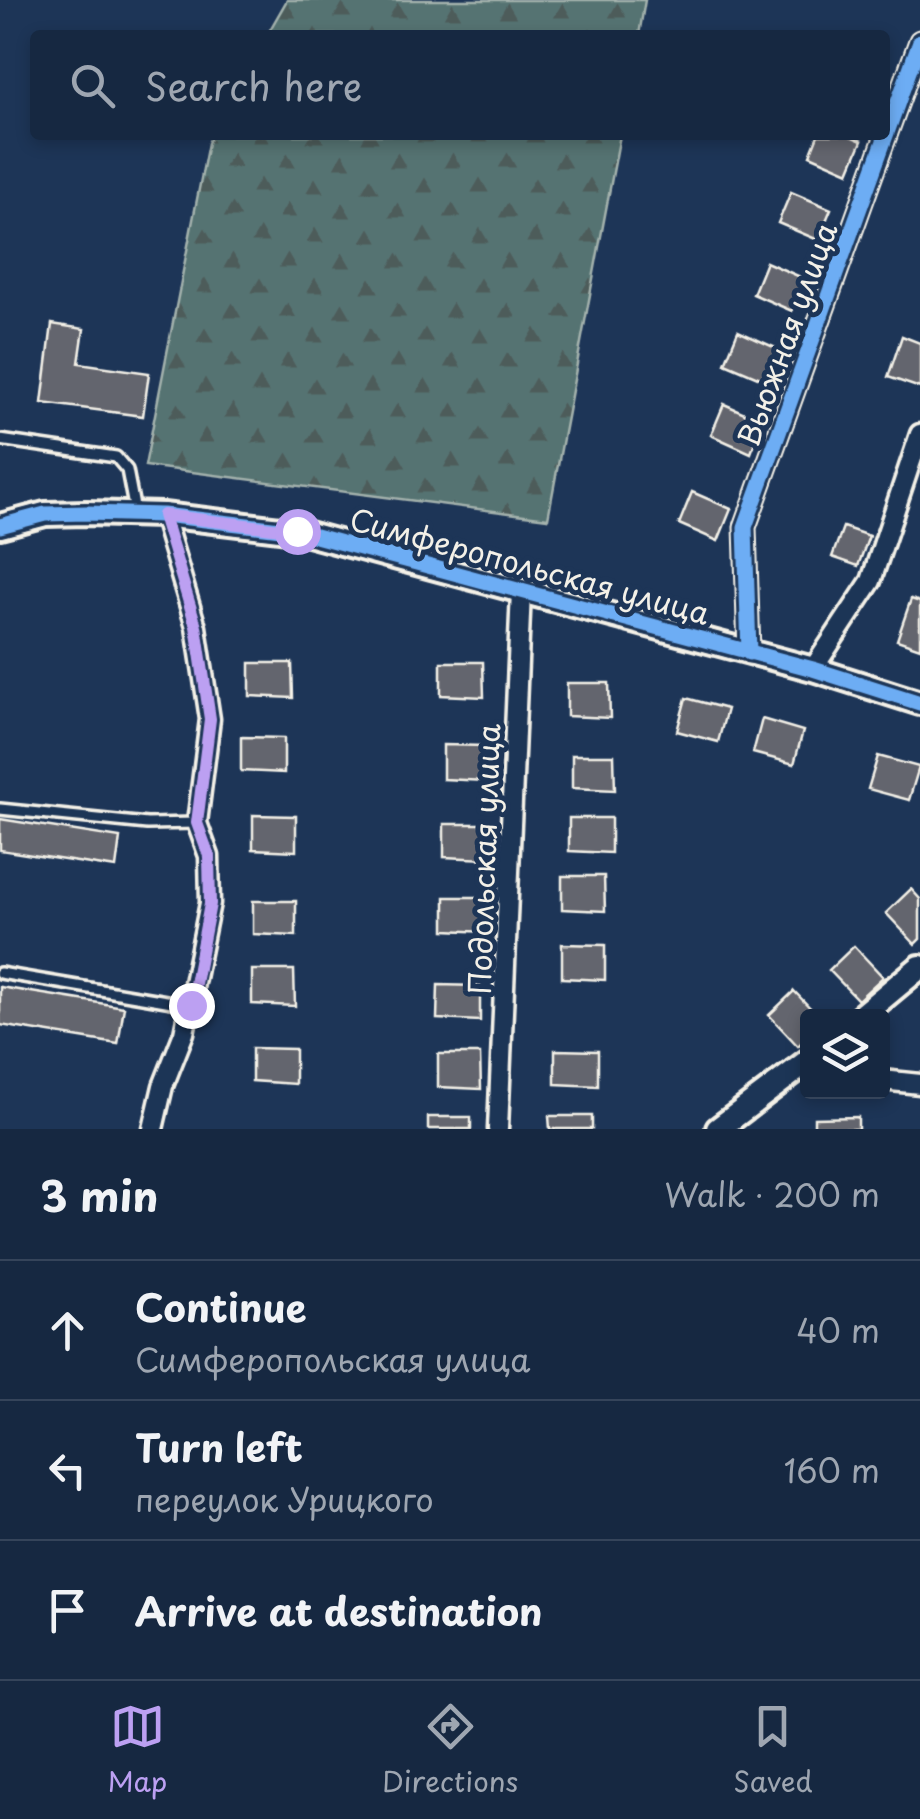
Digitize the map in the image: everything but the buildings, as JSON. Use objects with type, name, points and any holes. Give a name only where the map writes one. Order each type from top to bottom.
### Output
[{"type":"street","name":"Вьюжная улица","points":[[890,125],[920,41]]},
{"type":"street","name":"Вьюжная улица","points":[[749,653],[746,528],[885,140]]},
{"type":"street","points":[[813,669],[871,580],[920,434]]},
{"type":"street","name":"Симферопольская улица","points":[[0,526],[46,514],[135,514],[297,531],[813,669],[920,702]]},
{"type":"street","points":[[152,1129],[191,1005],[210,904],[209,856],[197,823],[210,719],[196,626],[163,515]]},
{"type":"street","name":"Подольская улица","points":[[498,1129],[520,591]]},
{"type":"street","points":[[869,1009],[920,967]]},
{"type":"street","points":[[718,1129],[800,1067]]},
{"type":"street","points":[[890,1081],[920,1084]]},
{"type":"lane","points":[[0,440],[116,457],[126,470],[135,514]]},
{"type":"lane","points":[[0,808],[147,824],[197,823]]},
{"type":"lane","points":[[0,973],[191,1005]]},
{"type":"green space","points":[[287,0],[645,0],[640,30],[270,30]]},
{"type":"green space","points":[[619,140],[548,518],[145,466],[208,143]]},
{"type":"cycle path","points":[[890,124],[920,41]]},
{"type":"cycle path","points":[[749,653],[745,527],[884,140]]},
{"type":"cycle path","points":[[0,526],[45,514],[86,513],[163,515],[297,531],[813,669],[920,703]]},
{"type":"route","points":[[191,1005],[210,904],[209,856],[197,823],[210,719],[196,626],[163,515],[297,531]]}]
